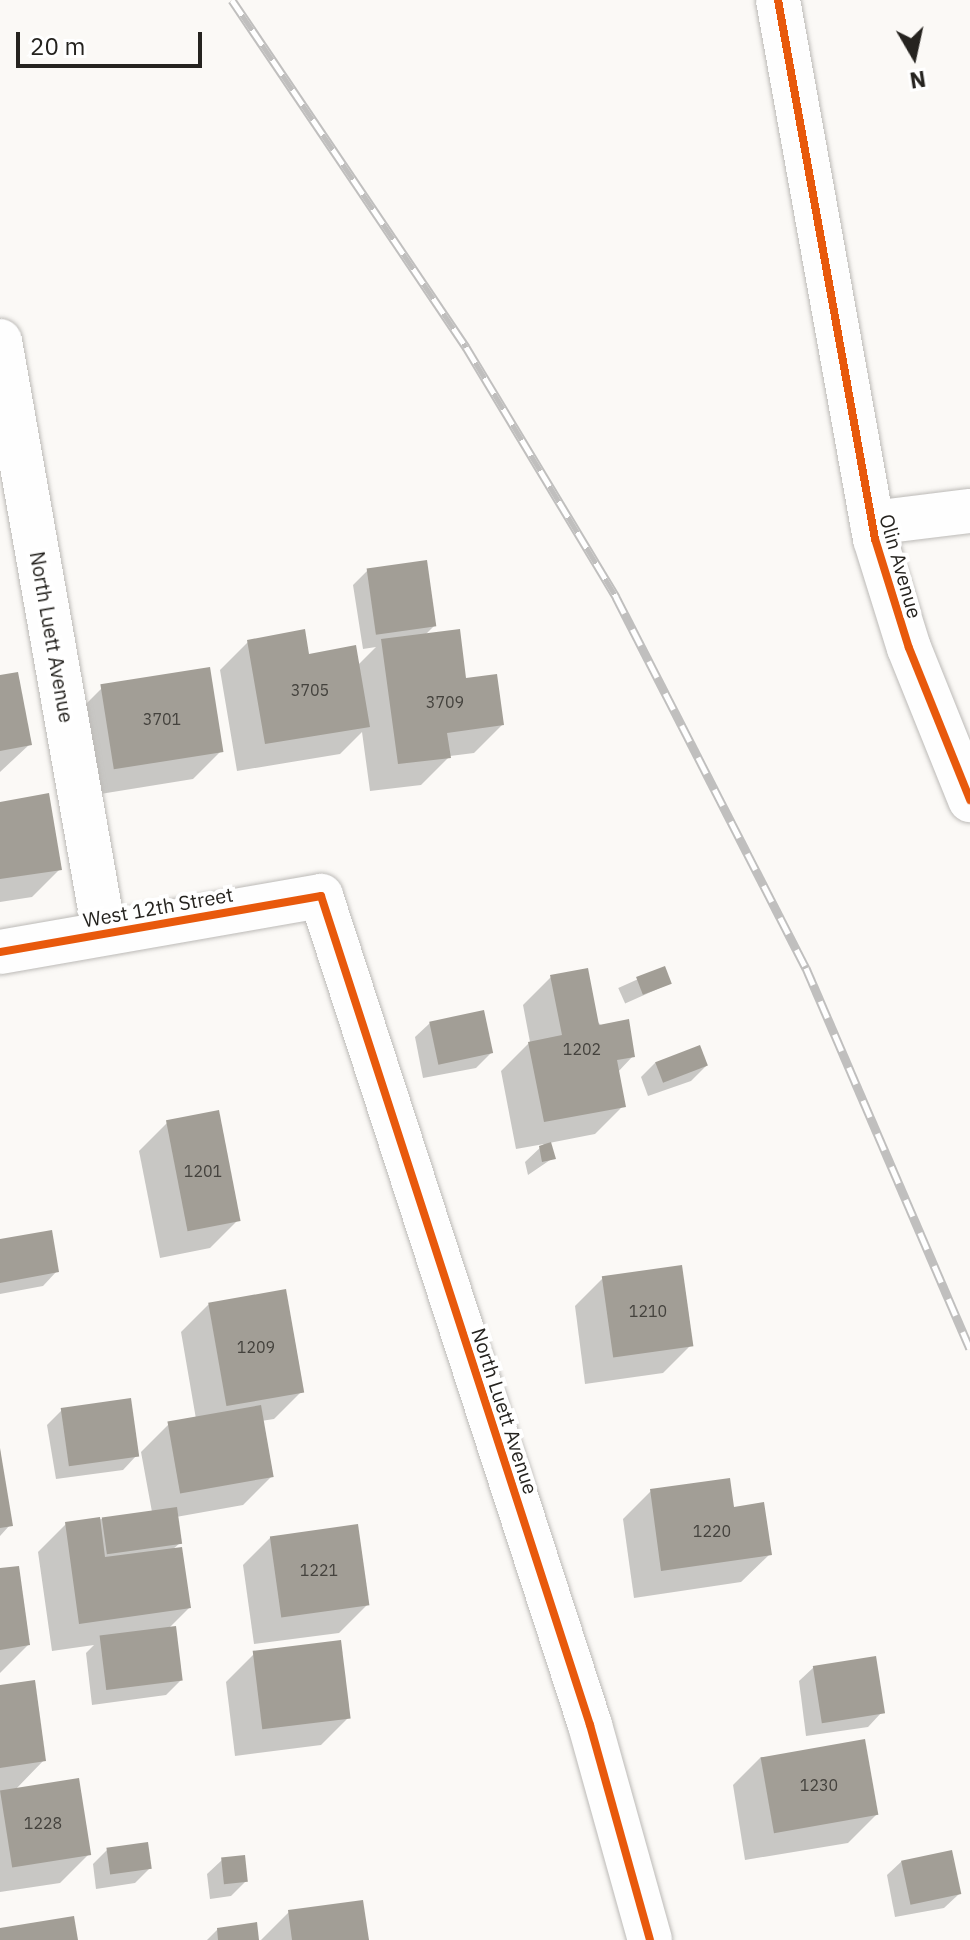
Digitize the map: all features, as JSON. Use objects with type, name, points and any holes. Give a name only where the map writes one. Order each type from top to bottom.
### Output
[{"type":"street","name":"Olin Avenue","points":[[778,0],[872,523],[909,648],[970,800]]},
{"type":"street","name":"North Luett Avenue","points":[[0,341],[104,932]]},
{"type":"street","points":[[872,523],[970,511]]},
{"type":"street","name":"North Luett Avenue","points":[[321,896],[590,1725],[650,1940]]},
{"type":"street","name":"West 12th Street","points":[[0,952],[321,896]]},
{"type":"building","points":[[427,560],[436,626],[376,635],[367,568]]},
{"type":"building","points":[[305,629],[309,654],[356,645],[370,727],[265,744],[247,640]]},
{"type":"building","points":[[460,629],[466,678],[497,674],[504,725],[447,733],[451,758],[398,764],[381,639]]},
{"type":"building","points":[[210,667],[223,752],[114,769],[100,684]]},
{"type":"building","points":[[18,672],[32,745],[0,751],[0,675]]},
{"type":"building","points":[[49,793],[62,870],[0,879],[0,802]]},
{"type":"building","points":[[665,966],[672,984],[643,995],[636,977]]},
{"type":"building","points":[[588,968],[599,1025],[629,1019],[635,1057],[617,1060],[626,1107],[544,1122],[528,1042],[562,1035],[550,975]]},
{"type":"building","points":[[484,1010],[493,1053],[438,1065],[429,1022]]},
{"type":"building","points":[[700,1045],[708,1066],[663,1083],[655,1062]]},
{"type":"building","points":[[219,1110],[241,1221],[188,1231],[166,1120]]},
{"type":"building","points":[[551,1142],[556,1159],[542,1162],[539,1146]]},
{"type":"building","points":[[52,1230],[59,1272],[0,1283],[0,1239]]},
{"type":"building","points":[[682,1265],[693,1346],[613,1357],[602,1276]]},
{"type":"building","points":[[286,1289],[304,1392],[226,1406],[208,1303]]},
{"type":"building","points":[[131,1398],[139,1456],[69,1466],[61,1408]]},
{"type":"building","points":[[261,1405],[274,1477],[180,1493],[167,1421]]},
{"type":"building","points":[[0,1448],[13,1526],[0,1528]]},
{"type":"building","points":[[730,1478],[734,1507],[764,1502],[772,1555],[661,1571],[650,1489]]},
{"type":"building","points":[[177,1507],[182,1544],[107,1554],[102,1518]]},
{"type":"building","points":[[100,1517],[105,1557],[182,1547],[191,1608],[79,1624],[65,1522]]},
{"type":"building","points":[[358,1524],[369,1605],[281,1618],[270,1536]]},
{"type":"building","points":[[19,1566],[30,1645],[0,1650],[0,1568]]},
{"type":"building","points":[[176,1626],[183,1681],[106,1690],[100,1635]]},
{"type":"building","points":[[341,1640],[351,1718],[262,1729],[253,1651]]},
{"type":"building","points":[[876,1656],[885,1713],[822,1723],[813,1666]]},
{"type":"building","points":[[35,1680],[46,1761],[0,1768],[0,1685]]},
{"type":"building","points":[[865,1739],[878,1815],[774,1833],[761,1757]]},
{"type":"building","points":[[79,1778],[91,1855],[12,1868],[0,1791]]},
{"type":"building","points":[[148,1842],[152,1869],[110,1875],[106,1848]]},
{"type":"building","points":[[952,1850],[961,1894],[910,1905],[901,1861]]},
{"type":"building","points":[[245,1855],[248,1882],[224,1884],[221,1858]]},
{"type":"building","points":[[363,1900],[369,1940],[292,1940],[288,1910]]},
{"type":"building","points":[[74,1916],[78,1940],[0,1940],[0,1928]]},
{"type":"building","points":[[257,1922],[259,1940],[218,1940],[217,1928]]},
{"type":"railway","points":[[232,0],[466,347],[616,597],[806,968],[970,1348]]},
{"type":"cycle path","points":[[778,0],[875,539],[909,648],[970,800]]},
{"type":"cycle path","points":[[0,952],[321,896],[590,1725],[650,1940]]}]
